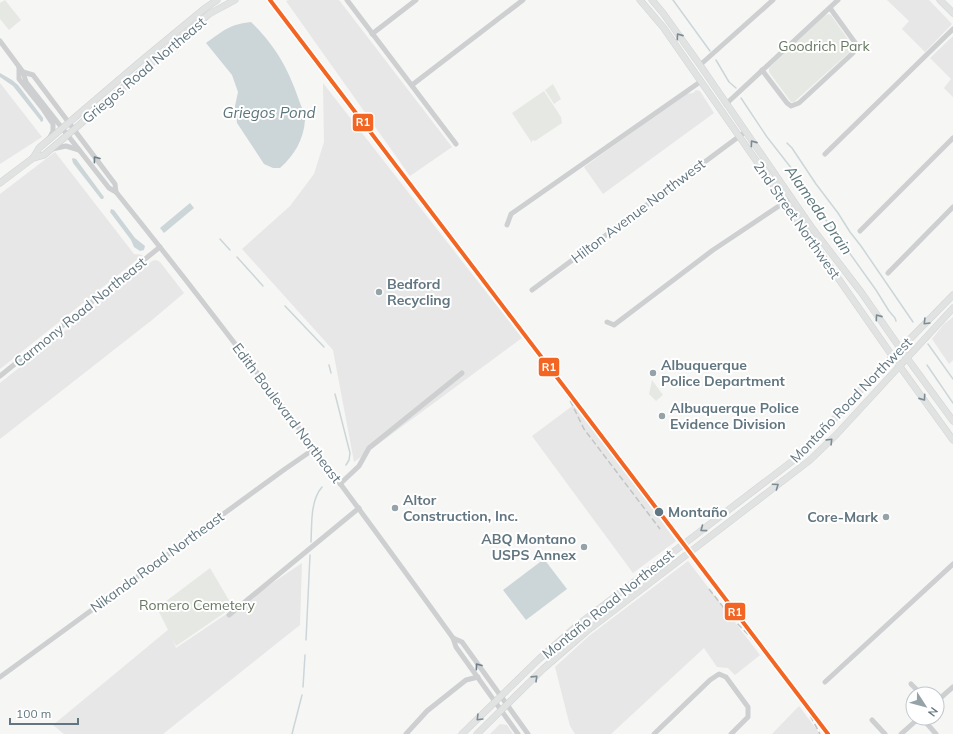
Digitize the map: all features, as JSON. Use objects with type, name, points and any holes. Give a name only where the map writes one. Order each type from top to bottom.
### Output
[{"type":"main road","name":"Griegos Road Northeast","points":[[33,158],[39,148],[49,139],[194,17],[217,0]]},
{"type":"main road","name":"Griegos Road Northeast","points":[[33,158],[44,155],[204,18],[217,9],[235,0]]},
{"type":"main road","name":"2nd Street Northwest","points":[[640,0],[663,27],[893,357],[953,440]]},
{"type":"main road","name":"2nd Street Northwest","points":[[652,0],[700,65],[823,243],[861,292],[900,349],[953,421]]},
{"type":"main road","points":[[940,0],[953,13]]},
{"type":"main road","points":[[0,183],[33,158]]},
{"type":"main road","name":"Montaño Road Northwest","points":[[685,542],[803,453],[818,438],[843,408],[953,295]]},
{"type":"main road","name":"Montaño Road Northwest","points":[[691,550],[810,460],[953,308]]},
{"type":"main road","name":"Montaño Road Northeast","points":[[462,734],[546,652],[579,624],[685,542]]},
{"type":"main road","name":"Montaño Road Northeast","points":[[477,734],[552,661],[587,630],[691,550]]},
{"type":"street","points":[[347,0],[456,144]]},
{"type":"street","points":[[372,34],[416,0]]},
{"type":"street","points":[[412,84],[524,0]]},
{"type":"street","points":[[700,65],[773,0]]},
{"type":"street","points":[[726,104],[838,0]]},
{"type":"street","points":[[762,70],[787,103],[791,106],[799,103],[853,53],[855,49],[856,44],[830,8]]},
{"type":"street","points":[[825,154],[953,29]]},
{"type":"street","name":"Edith Boulevard Northeast","points":[[0,41],[23,72],[26,82],[109,188],[116,192],[160,247],[359,508],[454,638],[456,647],[496,701],[518,734]]},
{"type":"street","points":[[19,66],[19,79],[53,124],[53,131],[49,139]]},
{"type":"street","name":"Edith Boulevard Northeast","points":[[23,72],[32,76],[69,122],[115,184],[116,192]]},
{"type":"street","points":[[507,224],[511,214],[700,82]]},
{"type":"street","name":"Hilton Avenue Northwest","points":[[532,290],[745,132]]},
{"type":"street","points":[[860,231],[953,138]]},
{"type":"street","points":[[51,149],[66,146],[79,150]]},
{"type":"street","points":[[607,322],[614,325],[713,250],[791,198]]},
{"type":"street","points":[[888,273],[953,207]]},
{"type":"street","name":"Carmony Road Northeast","points":[[0,376],[160,247]]},
{"type":"street","points":[[340,484],[359,466],[369,448],[462,373]]},
{"type":"street","name":"Nikanda Road Northeast","points":[[0,677],[314,449]]},
{"type":"street","points":[[229,615],[359,508]]},
{"type":"street","points":[[825,682],[953,564]]},
{"type":"street","name":"Edith Boulevard Northeast","points":[[454,638],[462,642],[528,734]]},
{"type":"street","points":[[654,734],[710,680],[719,674],[726,677],[748,707],[748,718],[731,734]]},
{"type":"street","points":[[406,734],[427,711],[466,680],[478,677]]},
{"type":"street","points":[[945,694],[953,687]]},
{"type":"street","points":[[872,720],[885,734]]},
{"type":"street","points":[[901,734],[910,726]]},
{"type":"street","points":[[929,726],[936,734]]},
{"type":"shaded area","points":[[339,0],[452,147],[410,176],[286,1]]},
{"type":"shaded area","points":[[887,0],[929,0],[952,24],[925,52],[902,29],[909,21]]},
{"type":"shaded area","points":[[953,36],[953,97],[944,88],[951,79],[930,58]]},
{"type":"shaded area","points":[[0,83],[42,137],[0,164]]},
{"type":"shaded area","points":[[323,83],[522,338],[354,462],[333,350],[242,249],[290,206],[314,174],[324,142]]},
{"type":"shaded area","points":[[696,90],[700,91],[714,113],[603,194],[584,167],[685,94],[693,93]]},
{"type":"shaded area","points":[[55,152],[134,254],[143,255],[0,369],[0,194]]},
{"type":"shaded area","points":[[156,260],[160,262],[184,293],[152,320],[0,439],[0,383],[152,261]]},
{"type":"shaded area","points":[[953,317],[953,360],[949,364],[932,339],[944,324]]},
{"type":"shaded area","points":[[575,404],[676,541],[633,573],[532,436]]},
{"type":"shaded area","points":[[688,561],[760,655],[735,675],[728,668],[717,667],[704,648],[611,734],[575,734],[570,726],[555,667],[589,636]]},
{"type":"shaded area","points":[[302,563],[300,625],[163,734],[64,734],[53,725],[169,629],[176,648]]},
{"type":"shaded area","points":[[799,706],[820,734],[772,734]]},
{"type":"shaded area","points":[[500,724],[507,725],[513,734],[490,734]]},
{"type":"green space","points":[[5,0],[21,20],[9,30],[0,19],[0,3]]},
{"type":"green space","name":"Goodrich Park","points":[[829,14],[852,45],[852,50],[794,102],[791,102],[769,72],[769,68],[825,15]]},
{"type":"green space","points":[[553,84],[561,99],[554,104],[545,90]]},
{"type":"green space","points":[[544,91],[561,117],[562,123],[535,141],[533,140],[532,143],[512,113]]},
{"type":"green space","points":[[652,380],[663,395],[656,401],[649,394]]},
{"type":"green space","name":"Romero Cemetery","points":[[210,568],[233,607],[176,646],[157,608]]},
{"type":"water","name":"Griegos Pond","points":[[251,22],[268,40],[281,59],[291,80],[305,120],[303,134],[294,153],[280,168],[273,168],[264,164],[237,123],[235,106],[238,92],[232,75],[206,43],[232,26]]},
{"type":"water","points":[[0,73],[18,85],[43,118],[43,121],[41,122],[13,86],[0,77]]},
{"type":"water","points":[[73,158],[76,159],[104,197],[103,199],[101,199],[73,163]]},
{"type":"water","points":[[190,203],[194,208],[164,233],[160,228]]},
{"type":"water","points":[[111,209],[114,210],[135,238],[145,246],[144,250],[140,251],[134,247],[131,240],[110,212]]},
{"type":"water","points":[[544,559],[567,589],[526,620],[503,590]]},
{"type":"waterway","name":"Alameda Drain","points":[[673,0],[710,51]]},
{"type":"waterway","name":"Alameda Drain","points":[[716,60],[729,82],[736,88]]},
{"type":"waterway","name":"Alameda Drain","points":[[741,98],[767,137],[792,169],[798,181],[876,290],[896,321]]},
{"type":"waterway","points":[[787,143],[838,213],[913,322]]},
{"type":"waterway","points":[[220,239],[230,250]]},
{"type":"waterway","points":[[237,257],[263,286]]},
{"type":"waterway","points":[[285,306],[324,347]]},
{"type":"waterway","points":[[928,344],[953,379]]},
{"type":"waterway","points":[[329,365],[331,373]]},
{"type":"waterway","name":"Alameda Drain","points":[[927,365],[953,403]]},
{"type":"waterway","points":[[335,394],[350,453],[349,460],[346,465]]},
{"type":"waterway","points":[[311,542],[315,499],[322,487]]},
{"type":"waterway","points":[[306,640],[310,555]]},
{"type":"waterway","points":[[303,687],[305,655]]},
{"type":"waterway","points":[[292,734],[302,695]]},
{"type":"railway","points":[[557,377],[584,429],[660,529]]},
{"type":"railway","points":[[709,589],[731,617],[768,655]]},
{"type":"railway","points":[[802,700],[820,734]]},
{"type":"transit line","name":"R1","points":[[270,0],[828,734]]},
{"type":"place","name":"Bedford Recycling","points":[[379,292]]},
{"type":"place","name":"Albuquerque Police Department","points":[[653,373]]},
{"type":"place","name":"Albuquerque Police Evidence Division","points":[[662,416]]},
{"type":"place","name":"Altor Construction, Inc.","points":[[395,508]]},
{"type":"place","name":"Montaño","points":[[659,512]]},
{"type":"place","name":"Core-Mark","points":[[886,517]]},
{"type":"place","name":"ABQ Montano USPS Annex","points":[[584,547]]}]
